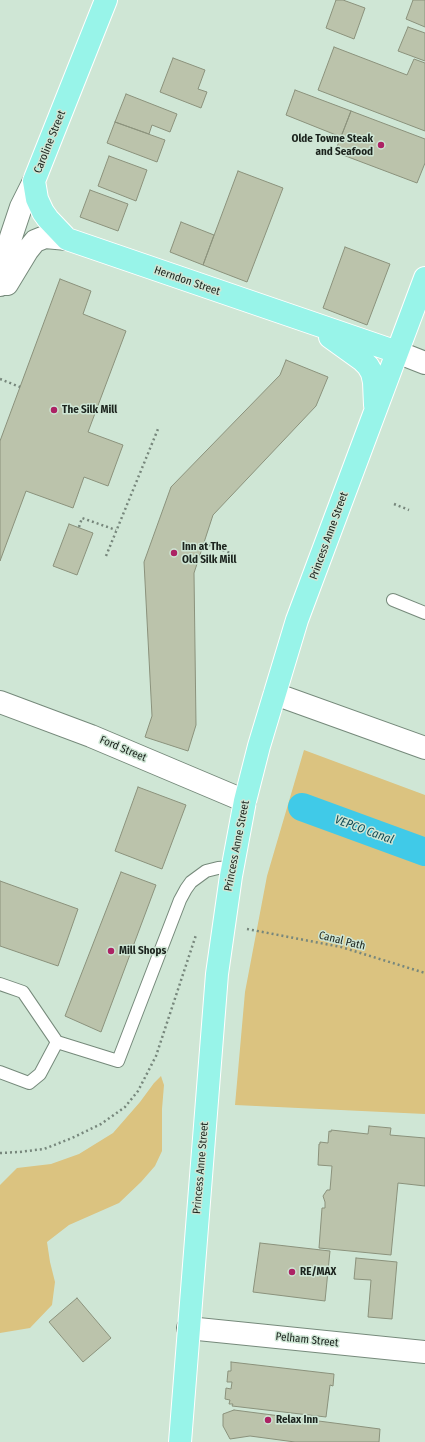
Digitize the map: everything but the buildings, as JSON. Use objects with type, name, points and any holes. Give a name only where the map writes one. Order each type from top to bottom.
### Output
[{"type":"main road","name":"Caroline Street","points":[[34,182],[106,0]]},
{"type":"main road","points":[[34,182],[37,200],[43,212],[67,239]]},
{"type":"main road","name":"Herndon Street","points":[[67,239],[397,352]]},
{"type":"main road","name":"Princess Anne Street","points":[[180,1442],[217,974],[233,867],[245,801],[297,620],[425,278]]},
{"type":"main road","name":"Herndon Street","points":[[307,322],[362,360],[368,366],[372,373],[374,382],[375,412]]},
{"type":"street","name":"Caroline Street","points":[[0,285],[21,207],[34,182]]},
{"type":"street","points":[[0,298],[27,250],[35,241],[45,237],[67,239]]},
{"type":"street","name":"Herndon Street","points":[[397,352],[425,363]]},
{"type":"street","points":[[275,694],[425,748]]},
{"type":"street","name":"Ford Street","points":[[0,702],[91,736],[245,801]]},
{"type":"street","name":"Pelham Street","points":[[188,1328],[425,1352]]},
{"type":"lane","points":[[393,600],[425,613]]},
{"type":"lane","points":[[0,984],[23,992],[57,1042],[118,1062],[180,900],[186,888],[191,882],[206,871],[218,868],[233,867]]},
{"type":"lane","points":[[0,1072],[29,1083],[40,1074],[57,1042]]},
{"type":"path","points":[[0,379],[20,387]]},
{"type":"path","points":[[106,556],[158,429]]},
{"type":"path","points":[[394,504],[409,510]]},
{"type":"path","points":[[79,527],[82,518],[116,530]]},
{"type":"path","points":[[204,543],[233,554]]},
{"type":"path","name":"Canal Path","points":[[254,930],[342,947],[425,973]]},
{"type":"shaded area","points":[[304,750],[425,795],[425,1114],[235,1105],[245,992],[267,876]]},
{"type":"shaded area","points":[[161,1076],[164,1085],[162,1109],[162,1151],[155,1166],[119,1203],[69,1225],[47,1242],[55,1282],[52,1305],[30,1328],[0,1333],[0,1185],[17,1168],[51,1164],[79,1154],[113,1133]]},
{"type":"waterway","name":"VEPCO Canal","points":[[302,807],[425,852]]},
{"type":"place","name":"Olde Towne Steak and Seafood","points":[[381,145]]},
{"type":"place","name":"The Silk Mill","points":[[54,410]]},
{"type":"place","name":"Inn at The Old Silk Mill","points":[[174,553]]},
{"type":"place","name":"Mill Shops","points":[[111,951]]},
{"type":"place","name":"RE/MAX","points":[[292,1272]]},
{"type":"place","name":"Relax Inn","points":[[268,1420]]}]
